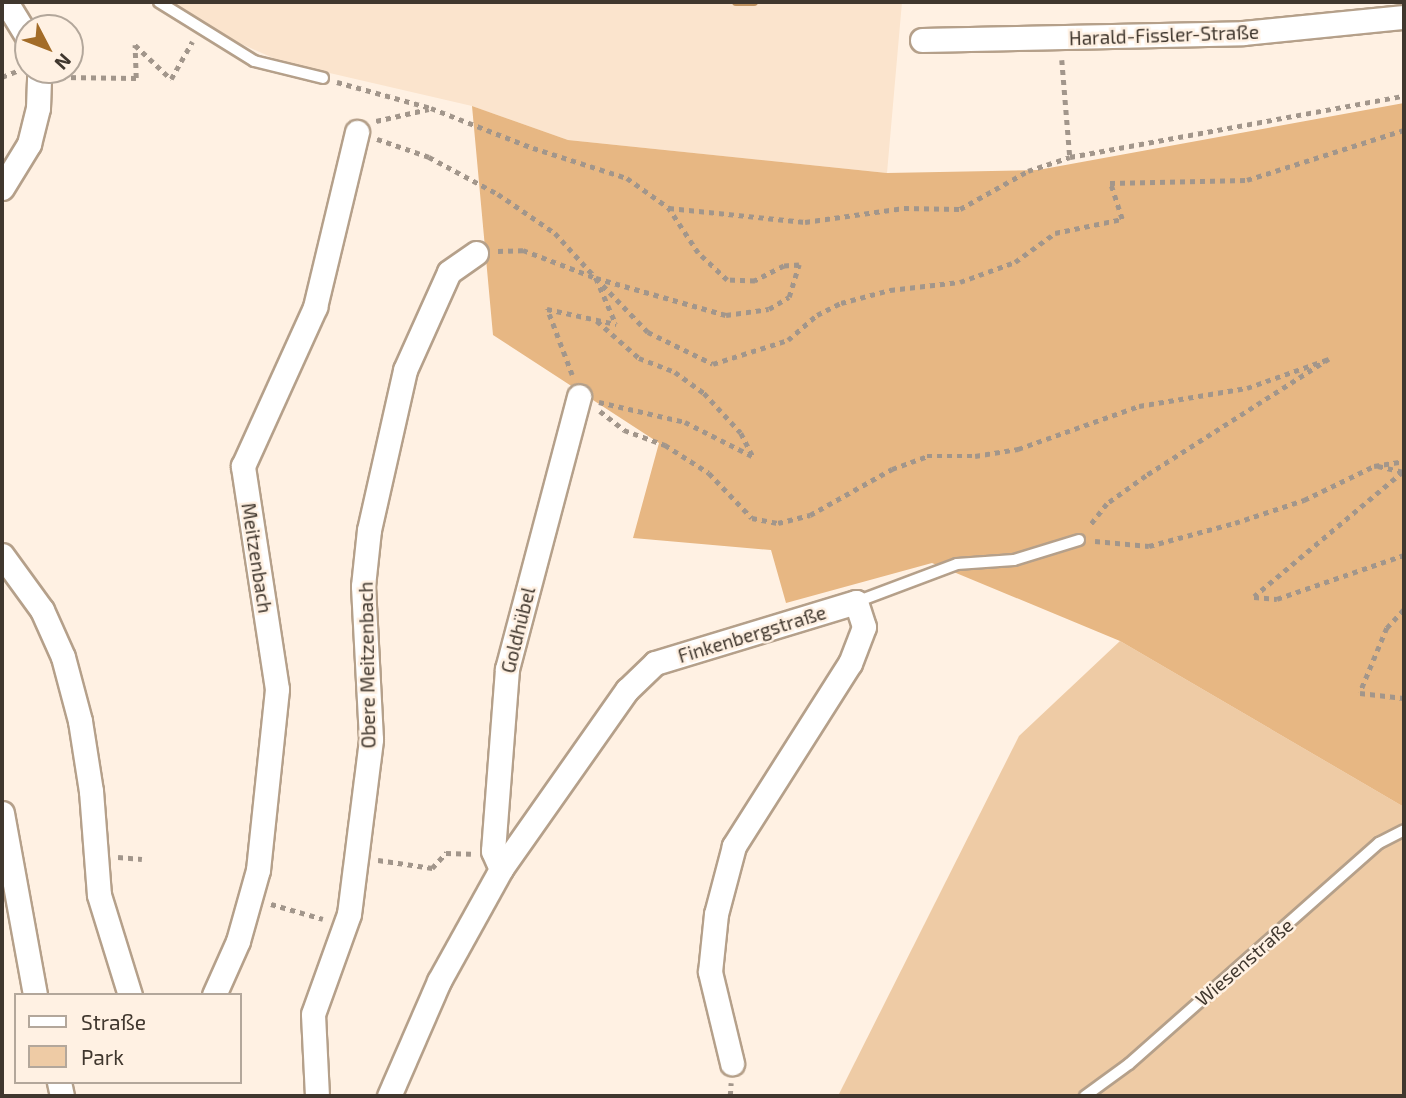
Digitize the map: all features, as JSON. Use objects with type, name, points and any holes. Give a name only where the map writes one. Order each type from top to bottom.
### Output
[{"type":"street","name":"Harald-Fissler-Straße","points":[[922,40],[1243,33],[1404,17]]},
{"type":"street","points":[[3,183],[29,144],[38,108],[39,84]]},
{"type":"street","name":"Meitzenbach","points":[[215,993],[224,980],[258,870],[277,689],[243,466],[315,307],[357,132]]},
{"type":"street","name":"Obere Meitzenbach","points":[[317,1096],[313,1014],[345,926],[357,856],[371,739],[363,586],[369,530],[405,370],[449,272],[476,253]]},
{"type":"street","name":"Goldhübel","points":[[498,862],[507,669],[579,396]]},
{"type":"street","points":[[2,555],[42,610],[63,657],[80,720],[91,790],[99,895],[129,993]]},
{"type":"street","points":[[732,1063],[710,972],[716,914],[728,868],[734,846],[850,663],[864,627],[856,602]]},
{"type":"street","name":"Finkenbergstraße","points":[[389,1096],[439,981],[498,862],[627,690],[655,663],[856,602]]},
{"type":"street","points":[[2,813],[35,993]]},
{"type":"lane","points":[[159,2],[254,61],[323,78]]},
{"type":"lane","points":[[856,602],[957,564],[1014,560],[1079,540]]},
{"type":"lane","name":"Wiesenstraße","points":[[1085,1096],[1129,1063],[1379,843],[1404,830]]},
{"type":"path","points":[[84,75],[136,78],[135,45],[171,79],[200,29]]},
{"type":"path","points":[[1060,38],[1070,157]]},
{"type":"path","points":[[323,78],[431,108],[533,148],[627,178],[669,208],[698,253],[727,280],[755,281],[784,266],[799,265],[789,297],[769,309],[726,315],[620,281],[596,278],[523,250],[476,253]]},
{"type":"path","points":[[669,208],[805,222],[904,208],[960,209],[1028,171],[1070,157],[1404,96]]},
{"type":"path","points":[[357,132],[376,121],[431,108]]},
{"type":"path","points":[[357,132],[429,157],[498,194],[555,233],[648,332],[713,364],[788,340],[817,315],[841,303],[890,290],[960,282],[1015,262],[1055,233],[1122,219],[1110,183],[1247,180],[1404,130]]},
{"type":"path","points":[[596,278],[616,324],[547,309],[579,396],[624,430],[665,445],[709,473],[752,518],[778,523],[810,515],[892,469],[927,456],[975,456],[1018,449],[1139,406],[1247,388],[1329,359],[1136,483],[1107,504],[1079,540]]},
{"type":"path","points":[[579,396],[631,412],[685,422],[754,458],[741,433],[704,393],[675,372],[639,358],[596,319]]},
{"type":"path","points":[[1079,540],[1149,546],[1304,500],[1374,466],[1404,461]]},
{"type":"path","points":[[1374,466],[1403,472],[1254,597],[1277,599],[1404,555]]},
{"type":"path","points":[[1404,610],[1387,628],[1360,693],[1404,698]]},
{"type":"path","points":[[357,856],[432,868],[446,853],[498,862]]},
{"type":"path","points":[[250,898],[345,926]]},
{"type":"shaded area","points":[[172,2],[902,2],[887,173],[568,140],[472,106],[282,62],[219,34]]},
{"type":"shaded area","points":[[1404,103],[1404,807],[1120,641],[932,563],[786,603],[771,550],[633,538],[659,443],[493,335],[472,106],[568,140],[887,173],[1038,170]]},
{"type":"green space","points":[[1120,641],[1404,807],[1404,1096],[838,1096],[1019,736]]},
{"type":"waterway","points":[[736,2],[754,2]]}]
